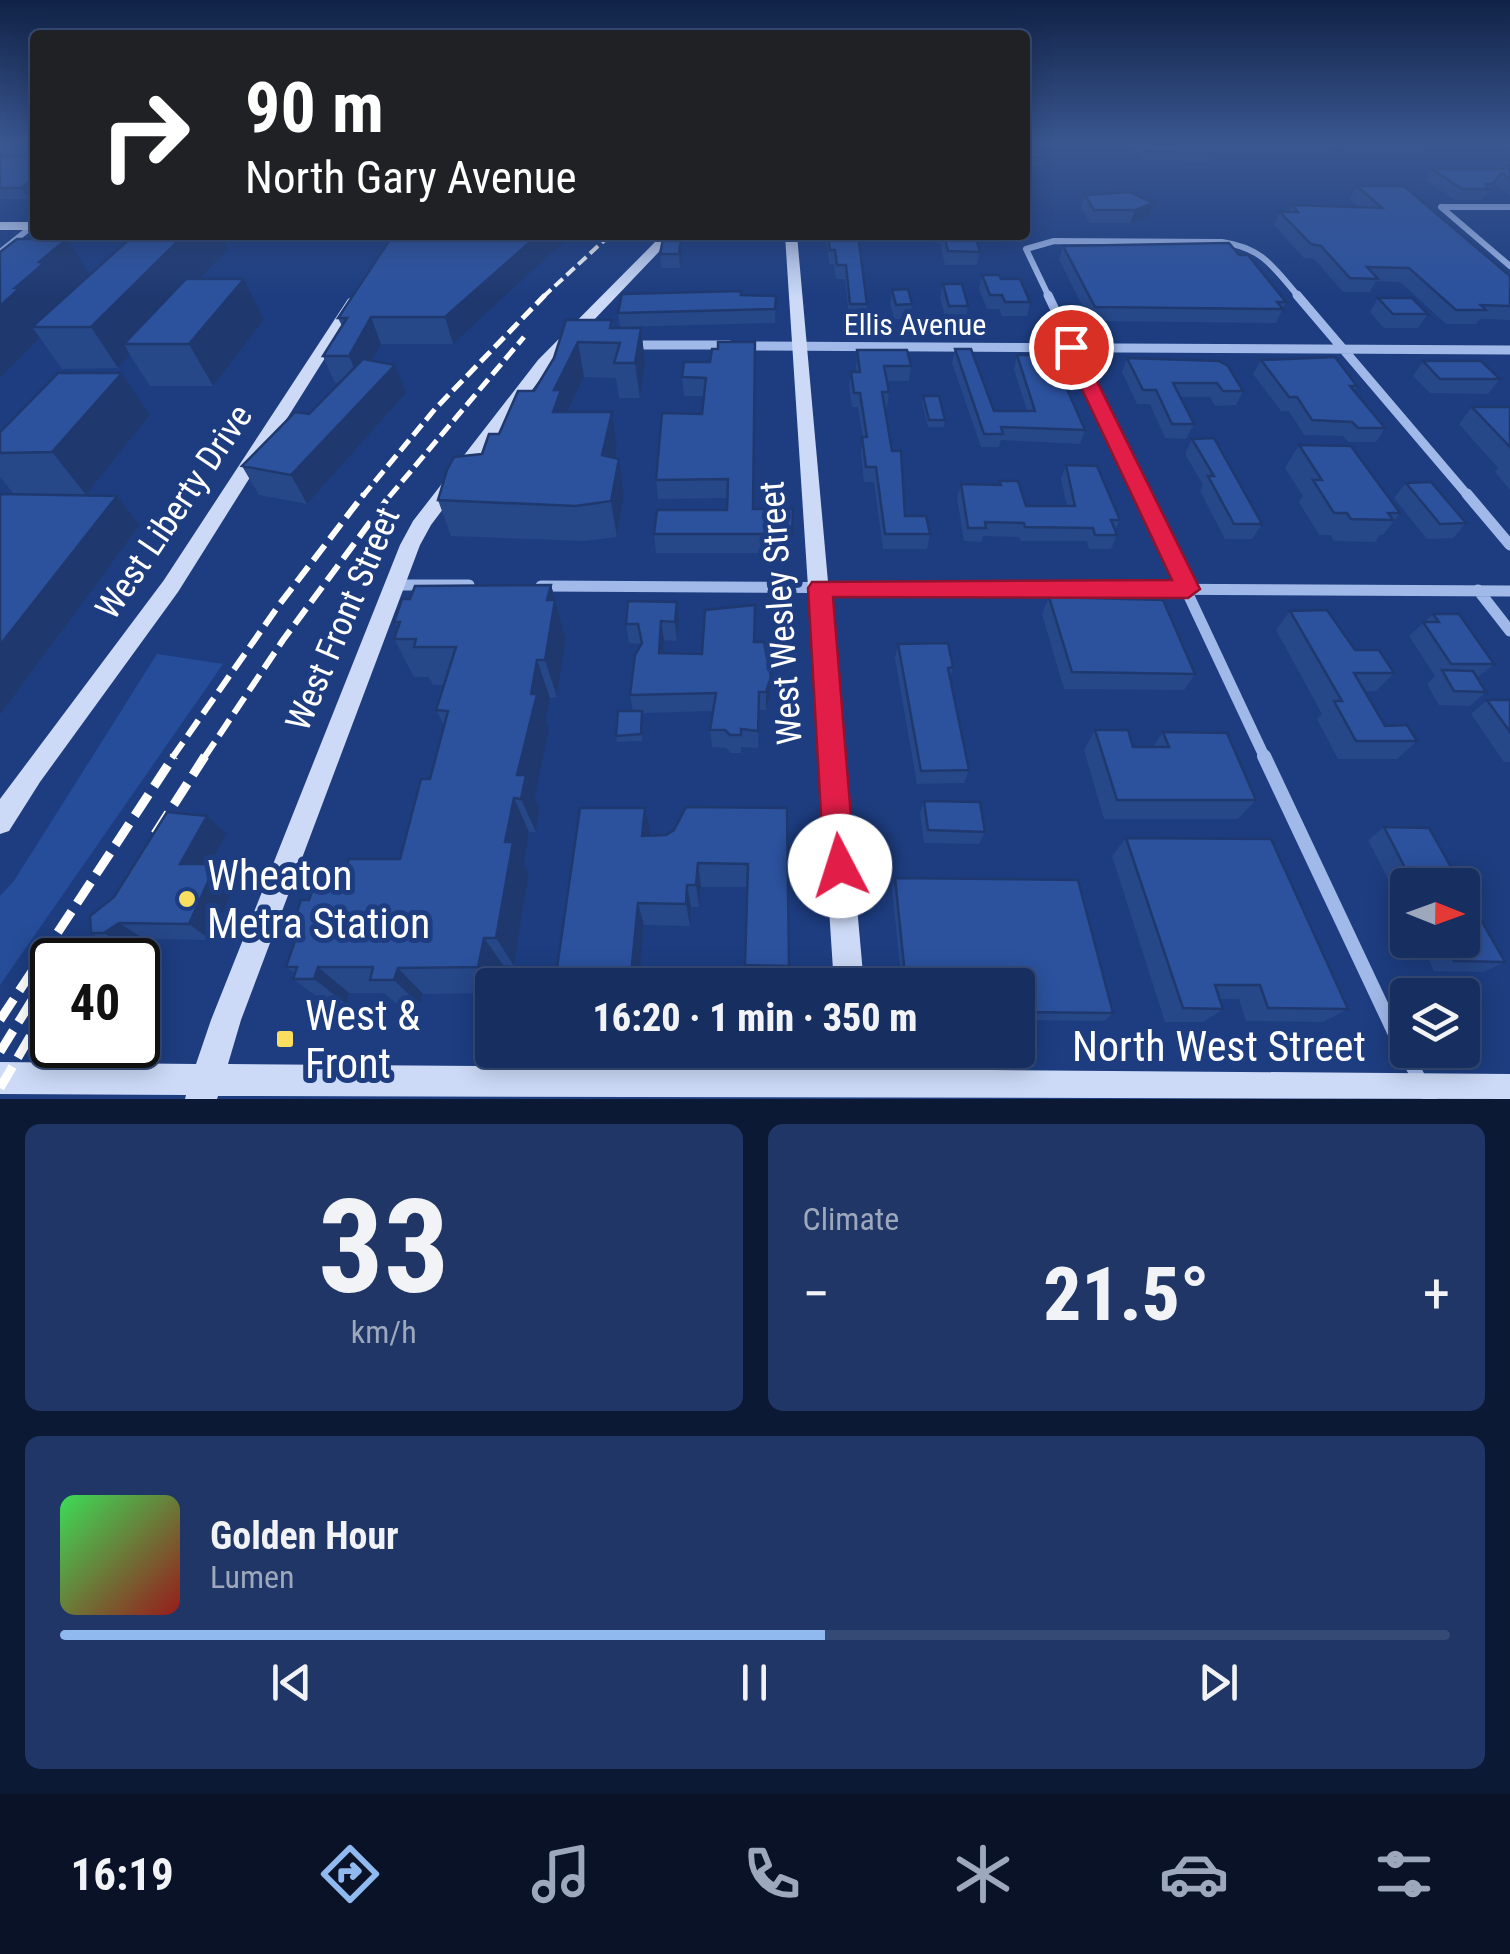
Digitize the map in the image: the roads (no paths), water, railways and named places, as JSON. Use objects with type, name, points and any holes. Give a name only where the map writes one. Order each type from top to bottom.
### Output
[{"type":"street","points":[[1510,207],[1441,207],[1510,266]]},
{"type":"street","points":[[0,226],[30,226]]},
{"type":"street","points":[[0,252],[30,229]]},
{"type":"street","name":"West Front Street","points":[[205,1088],[226,1020],[423,521],[570,344],[664,240]]},
{"type":"street","name":"West Wesley Street","points":[[791,240],[849,968]]},
{"type":"street","points":[[1427,1094],[1026,248],[1046,242],[1248,246],[1265,258],[1510,546]]},
{"type":"street","name":"West Liberty Drive","points":[[0,822],[31,774],[171,586],[367,282]]},
{"type":"street","name":"Ellis Avenue","points":[[614,345],[1510,350]]},
{"type":"street","points":[[395,585],[492,585]]},
{"type":"street","points":[[532,586],[1510,591]]},
{"type":"street","points":[[1478,590],[1510,631]]},
{"type":"street","name":"North West Street","points":[[0,1078],[205,1088],[1427,1094],[1510,1090]]},
{"type":"railway","points":[[544,296],[605,240]]},
{"type":"railway","points":[[362,497],[435,409],[544,296]]},
{"type":"railway","points":[[389,497],[524,337]]},
{"type":"railway","points":[[172,758],[279,605],[364,494]]},
{"type":"railway","points":[[204,758],[283,640],[391,494]]},
{"type":"railway","points":[[0,1020],[174,756]]},
{"type":"railway","points":[[155,834],[205,756]]},
{"type":"railway","points":[[90,938],[107,910]]},
{"type":"railway","points":[[0,1052],[30,1004]]},
{"type":"railway","points":[[0,1088],[30,1037]]},
{"type":"place","name":"Wheaton Metra Station","points":[[187,899]]},
{"type":"place","name":"West & Front","points":[[285,1039]]}]
